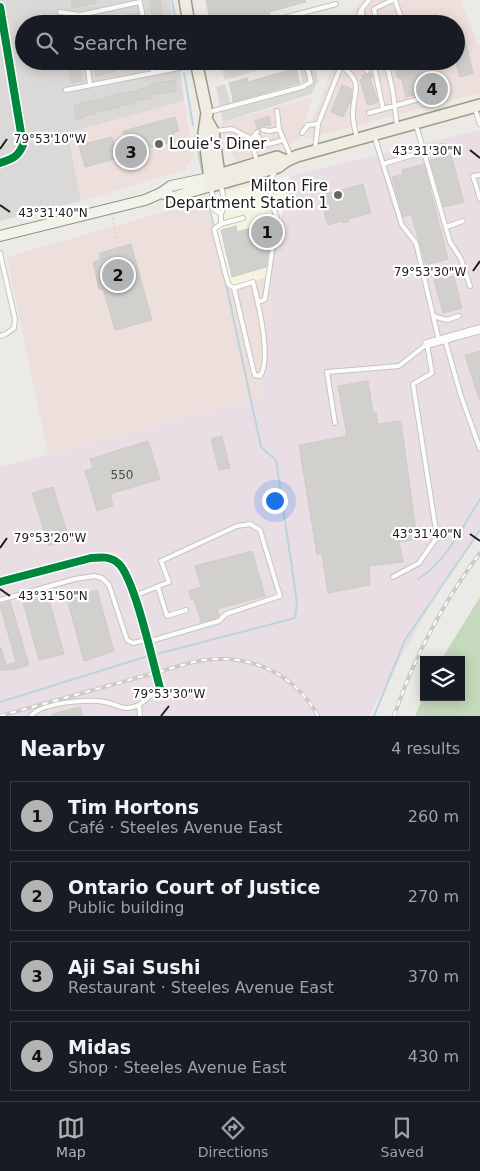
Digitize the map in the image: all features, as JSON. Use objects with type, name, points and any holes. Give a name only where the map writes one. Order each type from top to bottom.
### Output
[{"type":"main road","points":[[185,0],[188,15]]},
{"type":"main road","points":[[197,70],[207,116],[213,131],[215,181]]},
{"type":"main road","points":[[215,181],[477,106]]},
{"type":"main road","points":[[207,116],[204,134],[215,181]]},
{"type":"main road","points":[[0,236],[145,200],[161,193],[173,197],[257,163],[278,157],[285,162]]},
{"type":"street","points":[[0,7],[23,145],[14,159],[0,163]]},
{"type":"street","points":[[427,344],[480,329]]},
{"type":"street","points":[[0,582],[105,556],[120,565],[134,596],[160,688]]},
{"type":"lane","points":[[359,15],[369,0]]},
{"type":"lane","points":[[365,15],[394,0],[400,15]]},
{"type":"lane","points":[[60,12],[80,15],[140,2],[142,15]]},
{"type":"lane","points":[[295,15],[336,4]]},
{"type":"lane","points":[[374,9],[375,15]]},
{"type":"lane","points":[[361,10],[363,15]]},
{"type":"lane","points":[[88,70],[90,84]]},
{"type":"lane","points":[[66,90],[166,70]]},
{"type":"lane","points":[[207,116],[302,88],[311,82],[308,70]]},
{"type":"lane","points":[[315,152],[318,124],[339,70]]},
{"type":"lane","points":[[348,70],[356,80],[357,89],[353,111],[358,140]]},
{"type":"lane","points":[[374,70],[383,110]]},
{"type":"lane","points":[[388,70],[397,128]]},
{"type":"lane","points":[[369,113],[419,99]]},
{"type":"lane","points":[[477,106],[480,124]]},
{"type":"lane","points":[[271,195],[270,180],[285,162],[284,140],[279,129],[277,110]]},
{"type":"lane","points":[[415,123],[450,242],[462,259],[470,286]]},
{"type":"lane","points":[[302,134],[308,125],[318,124]]},
{"type":"lane","points":[[213,131],[232,129],[252,138],[259,137]]},
{"type":"lane","points":[[263,130],[279,129]]},
{"type":"lane","points":[[265,136],[270,131]]},
{"type":"lane","points":[[252,138],[258,132]]},
{"type":"lane","points":[[374,135],[402,225],[416,242],[433,316],[480,449]]},
{"type":"lane","points":[[252,138],[257,163]]},
{"type":"lane","points":[[253,148],[284,140]]},
{"type":"lane","points":[[383,164],[442,146]]},
{"type":"lane","points":[[480,174],[473,176],[480,199]]},
{"type":"lane","points":[[215,181],[215,210],[221,214]]},
{"type":"lane","points":[[215,181],[225,204],[221,214],[221,224]]},
{"type":"lane","points":[[257,301],[265,299],[276,218],[274,210]]},
{"type":"lane","points":[[234,288],[254,373],[260,376],[264,369],[264,336],[253,282],[234,288],[228,285],[214,230],[221,224],[243,218]]},
{"type":"lane","points":[[446,226],[463,221]]},
{"type":"lane","points":[[0,253],[15,318],[14,328],[0,336]]},
{"type":"lane","points":[[424,275],[442,270]]},
{"type":"lane","points":[[433,316],[446,320],[459,316]]},
{"type":"lane","points":[[335,423],[327,372],[399,366],[427,344],[432,373],[414,384],[437,537],[419,563],[393,577]]},
{"type":"lane","points":[[0,600],[75,579],[94,576],[102,578],[109,585],[128,640],[133,643],[147,643],[219,621],[226,614],[280,596],[260,530],[250,524],[237,526],[161,561],[169,582],[134,596]]},
{"type":"lane","points":[[158,587],[167,616],[186,610]]},
{"type":"lane","points":[[31,716],[39,710],[69,702],[107,702],[130,709],[160,688]]},
{"type":"lane","points":[[138,705],[140,716]]},
{"type":"path","points":[[109,209],[118,243]]},
{"type":"shaded area","points":[[0,0],[170,0],[172,15],[15,15],[15,70],[180,70],[184,101],[68,133],[81,201],[0,221]]},
{"type":"shaded area","points":[[361,0],[460,0],[480,48],[480,93],[305,139],[332,70],[465,70],[465,15],[353,15]]},
{"type":"shaded area","points":[[222,70],[259,70],[225,80]]},
{"type":"shaded area","points":[[300,70],[316,70],[318,82],[311,94],[223,122],[216,87],[225,84],[232,109],[304,89]]},
{"type":"shaded area","points":[[313,97],[299,140],[237,161],[226,144],[220,123]]},
{"type":"shaded area","points":[[184,101],[194,157],[184,170],[81,201],[68,133]]},
{"type":"shaded area","points":[[480,130],[480,532],[438,591],[369,716],[0,716],[0,467],[261,398],[272,264],[290,176]]},
{"type":"shaded area","points":[[290,176],[272,264],[261,398],[48,454],[7,257]]},
{"type":"shaded area","points":[[290,176],[268,277],[227,287],[205,197]]},
{"type":"green space","points":[[480,597],[480,716],[415,716],[421,701],[465,701],[465,656],[443,656]]},
{"type":"building","points":[[71,0],[96,0],[96,3],[72,8]]},
{"type":"building","points":[[149,0],[160,0],[163,15],[152,15]]},
{"type":"building","points":[[206,0],[305,0],[306,2],[269,12],[270,15],[209,15]]},
{"type":"building","points":[[465,40],[473,73],[460,77],[458,70],[465,70]]},
{"type":"building","points":[[69,70],[80,70],[82,81],[71,83]]},
{"type":"building","points":[[95,70],[115,70],[115,71],[96,76]]},
{"type":"building","points":[[289,70],[297,70],[300,83],[233,102],[229,83],[247,78],[248,82]]},
{"type":"building","points":[[396,70],[432,70],[437,89],[406,97],[402,80],[397,77]]},
{"type":"building","points":[[371,73],[372,78],[370,78],[378,102],[369,105],[369,103],[367,104],[360,80],[363,79],[362,75]]},
{"type":"building","points":[[175,80],[176,91],[152,95],[152,98],[137,100],[132,104],[120,105],[120,107],[95,112],[95,114],[76,119],[74,106],[80,105],[80,103],[138,91],[138,89],[150,87],[150,84]]},
{"type":"building","points":[[342,85],[352,89],[351,100],[343,117],[331,112]]},
{"type":"building","points":[[269,116],[271,125],[257,128],[255,121]]},
{"type":"building","points":[[175,117],[179,131],[173,133],[175,141],[129,153],[123,131]]},
{"type":"building","points":[[112,137],[118,158],[85,167],[79,145]]},
{"type":"building","points":[[451,155],[464,202],[444,207],[430,160]]},
{"type":"building","points":[[424,164],[448,259],[426,265],[411,214],[403,217],[392,177],[403,174],[402,170]]},
{"type":"building","points":[[363,184],[371,213],[348,219],[349,222],[342,223],[342,221],[328,225],[319,196]]},
{"type":"building","points":[[273,222],[266,267],[232,277],[221,230],[236,226],[237,232]]},
{"type":"building","points":[[131,244],[152,320],[115,330],[103,289],[99,289],[93,262],[100,260],[100,253]]},
{"type":"building","points":[[454,276],[462,308],[443,313],[434,280]]},
{"type":"building","points":[[480,351],[480,399],[479,399],[465,355]]},
{"type":"building","points":[[368,381],[373,413],[376,412],[378,424],[401,421],[417,539],[399,542],[403,562],[369,566],[370,585],[328,593],[322,554],[317,555],[299,445],[347,436],[338,386]]},
{"type":"building","points":[[222,436],[230,468],[219,470],[211,439]]},
{"type":"building","points":[[148,441],[160,479],[110,494],[113,506],[97,511],[85,471],[93,468],[90,459]]},
{"type":"building","points":[[53,487],[69,539],[49,546],[32,493]]},
{"type":"building","points":[[252,551],[265,596],[217,609],[219,616],[217,618],[201,622],[194,599],[191,600],[189,591],[201,587],[195,566]]},
{"type":"building","points":[[97,590],[114,651],[84,661],[67,599]]},
{"type":"building","points":[[47,593],[64,654],[39,660],[22,599]]},
{"type":"building","points":[[10,601],[29,665],[12,670],[0,670],[0,648],[6,665],[16,662],[0,605]]},
{"type":"building","points":[[80,707],[83,716],[53,716],[52,714]]},
{"type":"waterway","points":[[172,0],[174,15]]},
{"type":"waterway","points":[[184,73],[193,125]]},
{"type":"waterway","points":[[195,136],[202,171]]},
{"type":"waterway","points":[[207,197],[214,228]]},
{"type":"waterway","points":[[153,655],[295,618],[297,602],[276,460],[261,447],[225,279]]},
{"type":"waterway","points":[[418,579],[428,572],[446,553],[480,499]]},
{"type":"waterway","points":[[374,716],[405,640],[480,530]]},
{"type":"waterway","points":[[0,702],[148,656]]},
{"type":"railway","points":[[394,716],[420,652],[431,631],[454,591],[480,553]]},
{"type":"railway","points":[[0,716],[190,663],[228,659],[263,667],[280,675],[307,700],[318,716]]},
{"type":"cycle path","points":[[0,7],[23,145],[14,157],[0,163]]},
{"type":"cycle path","points":[[0,582],[91,558],[98,557],[116,561],[125,573],[137,604],[160,688]]},
{"type":"place","name":"Midas","points":[[432,89]]},
{"type":"place","name":"Louie's Diner","points":[[159,144]]},
{"type":"place","name":"Aji Sai Sushi","points":[[131,152]]},
{"type":"place","name":"Milton Fire Department Station 1","points":[[338,195]]},
{"type":"place","name":"Tim Hortons","points":[[267,232]]},
{"type":"place","name":"Ontario Court of Justice","points":[[118,275]]}]
